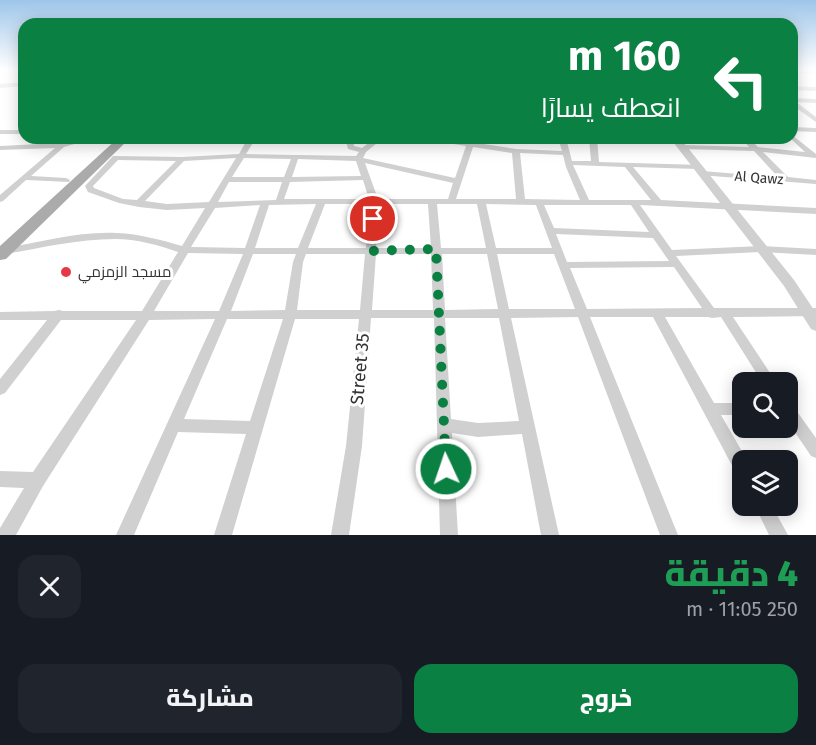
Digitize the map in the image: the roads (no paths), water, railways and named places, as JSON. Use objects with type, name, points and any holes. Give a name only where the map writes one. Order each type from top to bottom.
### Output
[{"type":"main road","points":[[2,248],[108,144]]},
{"type":"main road","points":[[63,186],[91,175],[110,157],[119,144]]},
{"type":"street","points":[[798,101],[816,101]]},
{"type":"street","points":[[798,105],[814,117]]},
{"type":"street","points":[[798,129],[816,130]]},
{"type":"street","points":[[0,132],[18,132]]},
{"type":"street","points":[[798,142],[814,156]]},
{"type":"street","points":[[0,148],[40,144]]},
{"type":"street","points":[[0,200],[58,144]]},
{"type":"street","points":[[6,535],[37,480],[146,314],[210,204],[248,144]]},
{"type":"street","points":[[350,144],[361,155],[365,178],[375,202]]},
{"type":"street","points":[[361,155],[375,144]]},
{"type":"street","points":[[451,201],[465,144]]},
{"type":"street","points":[[478,144],[516,150],[567,153]]},
{"type":"street","points":[[564,144],[569,163],[586,203]]},
{"type":"street","points":[[593,144],[595,164]]},
{"type":"street","points":[[680,144],[812,312],[816,325]]},
{"type":"street","points":[[701,144],[814,156]]},
{"type":"street","points":[[751,144],[785,179]]},
{"type":"street","points":[[516,150],[521,202]]},
{"type":"street","points":[[110,157],[182,159],[361,155],[456,181]]},
{"type":"street","points":[[279,202],[295,157]]},
{"type":"street","points":[[140,204],[147,192],[171,174],[182,159]]},
{"type":"street","name":"Al Qawz","points":[[569,163],[700,170],[816,182]]},
{"type":"street","points":[[627,165],[658,203]]},
{"type":"street","points":[[91,175],[89,186],[91,190],[140,204],[167,207],[266,202],[481,201],[728,205],[816,211]]},
{"type":"street","points":[[25,178],[63,186]]},
{"type":"street","points":[[226,180],[365,178]]},
{"type":"street","points":[[432,201],[449,535]]},
{"type":"street","points":[[481,201],[506,313],[550,535]]},
{"type":"street","points":[[125,535],[223,315],[266,202]]},
{"type":"street","points":[[223,535],[290,315],[296,272],[302,251],[321,202]]},
{"type":"street","name":"Street 35","points":[[340,535],[354,446],[375,202]]},
{"type":"street","points":[[539,202],[669,535]]},
{"type":"street","points":[[634,203],[677,264],[762,372]]},
{"type":"street","points":[[551,231],[657,235]]},
{"type":"street","points":[[2,248],[85,237],[117,236],[151,240],[184,250],[558,251]]},
{"type":"street","points":[[669,253],[761,249],[816,252]]},
{"type":"street","points":[[564,265],[677,264]]},
{"type":"street","points":[[0,316],[812,312]]},
{"type":"street","points":[[0,389],[59,314]]},
{"type":"street","points":[[657,314],[733,450]]},
{"type":"street","points":[[711,409],[732,409]]},
{"type":"street","points":[[174,425],[256,428]]},
{"type":"street","points":[[443,425],[478,430],[529,427]]},
{"type":"street","points":[[798,425],[816,451]]},
{"type":"street","points":[[0,479],[37,480]]},
{"type":"street","points":[[769,516],[779,535]]},
{"type":"place","name":"مسجد الزمزمي","points":[[66,272]]}]
